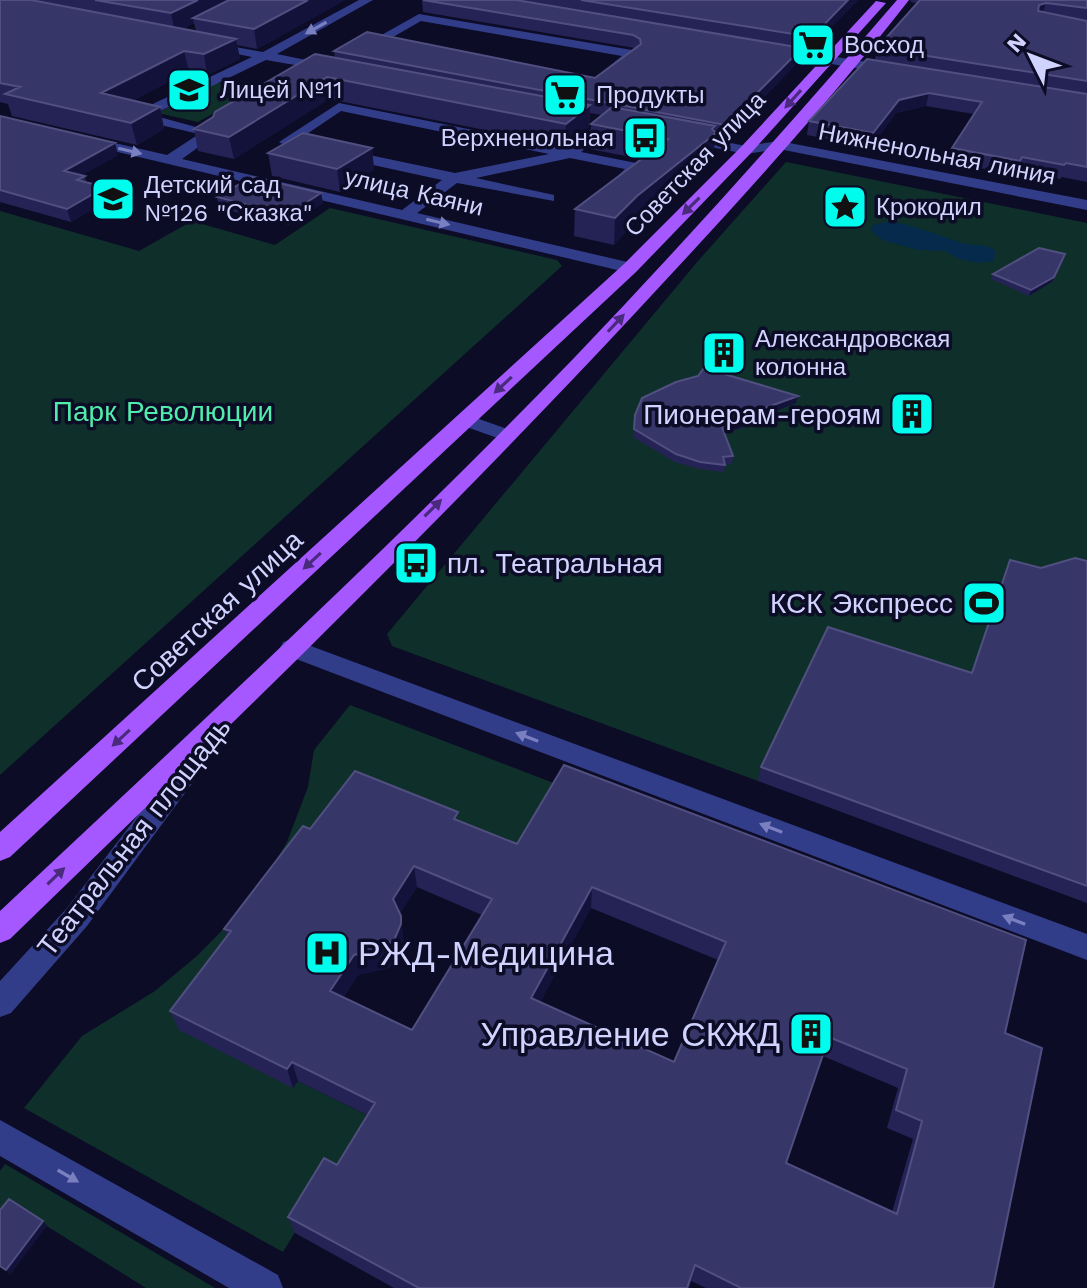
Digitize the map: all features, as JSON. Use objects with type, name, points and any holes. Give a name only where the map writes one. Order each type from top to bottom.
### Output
[{"type":"main road","name":"Советская улица","points":[[2,847],[630,268],[746,150],[883,0]]},
{"type":"main road","name":"Советская улица","points":[[239,701],[615,325],[779,145],[903,0]]},
{"type":"main road","name":"Театральная площадь","points":[[0,930],[239,701]]},
{"type":"street","points":[[170,160],[211,133],[144,117],[143,114],[202,82],[265,56],[367,0]]},
{"type":"street","points":[[419,17],[466,20],[632,54],[595,84],[375,42],[419,17]]},
{"type":"street","points":[[404,58],[466,20]]},
{"type":"street","points":[[192,42],[348,72]]},
{"type":"street","points":[[750,47],[908,72]]},
{"type":"street","points":[[382,116],[403,101]]},
{"type":"street","points":[[549,198],[286,142],[339,107],[636,167],[606,194]]},
{"type":"street","points":[[405,215],[454,178],[569,154],[606,123]]},
{"type":"street","name":"Нижненольная линия","points":[[666,135],[746,150],[779,145],[1087,205]]},
{"type":"street","name":"улица Каяни","points":[[72,137],[630,268]]},
{"type":"street","points":[[465,420],[506,435]]},
{"type":"street","points":[[292,648],[1087,947]]},
{"type":"street","name":"Театральная площадь","points":[[0,1003],[77,917],[239,701]]},
{"type":"street","points":[[0,1137],[265,1288]]},
{"type":"green space","points":[[215,82],[254,91],[198,122],[158,113]]},
{"type":"green space","points":[[786,162],[1087,223],[1087,743],[824,642],[758,781],[392,646],[387,634],[698,261]]},
{"type":"green space","name":"Парк Революции","points":[[330,208],[557,260],[562,266],[0,775],[0,211],[139,251],[192,221],[275,245]]},
{"type":"green space","points":[[350,705],[564,787],[528,869],[358,792],[293,1088],[298,1081],[379,1121],[329,1176],[283,1252],[24,1108],[82,1036],[155,991],[198,955],[234,918],[264,880],[287,842],[308,787],[314,750]]},
{"type":"green space","points":[[5,1164],[215,1288],[146,1288],[13,1205],[0,1220],[0,1171]]},
{"type":"water","points":[[886,222],[916,227],[963,243],[987,246],[995,250],[994,261],[978,263],[959,259],[945,251],[918,250],[882,240],[871,231],[873,225]]},
{"type":"building","points":[[0,0],[31,0],[236,39],[204,54],[184,51],[101,93],[160,107],[131,123],[5,94],[20,87],[0,83]]},
{"type":"building","points":[[95,0],[198,0],[171,13]]},
{"type":"building","points":[[229,0],[308,0],[254,29],[193,18]]},
{"type":"building","points":[[423,0],[516,0],[802,48],[725,125],[334,51],[367,32],[595,78],[641,44],[640,39],[633,35]]},
{"type":"building","points":[[581,0],[848,0],[812,37]]},
{"type":"building","points":[[920,0],[1087,0],[1087,8],[1046,3],[1039,5],[1038,11],[1087,21],[1087,81],[877,48]]},
{"type":"building","points":[[315,54],[590,105],[566,124],[327,77],[229,137],[194,129],[213,117],[215,112]]},
{"type":"building","points":[[867,59],[1087,94],[1087,167],[1022,157],[1020,161],[952,148],[982,102],[929,93],[899,100],[873,133],[809,121]]},
{"type":"building","points":[[612,107],[715,126],[712,129],[716,133],[637,196],[615,218],[575,209],[668,139],[591,124]]},
{"type":"building","points":[[0,116],[115,143],[64,171],[85,176],[77,180],[105,187],[67,209],[0,190]]},
{"type":"building","points":[[303,133],[372,148],[337,169],[268,153]]},
{"type":"building","points":[[252,177],[321,193],[287,215],[217,197]]},
{"type":"building","points":[[1039,248],[1065,254],[1054,277],[1031,290],[993,274]]},
{"type":"building","points":[[704,368],[798,396],[757,411],[761,414],[722,427],[733,456],[723,457],[725,465],[700,462],[676,454],[634,429],[635,415],[642,398],[676,382],[698,376]]},
{"type":"building","points":[[1075,558],[1087,561],[1087,886],[761,767],[828,627],[972,673],[1010,560],[1041,568]]},
{"type":"building","name":"Управление СКЖД","points":[[564,765],[1026,940],[1005,1033],[1042,1048],[993,1288],[741,1288],[695,1265],[687,1288],[419,1288],[288,1217],[324,1158],[337,1165],[375,1103],[292,1062],[287,1069],[170,1011],[231,931],[224,929],[303,826],[310,829],[355,771],[458,812],[454,819],[517,844]],"holes":[[[414,866],[492,899],[412,1030],[330,991],[354,955],[385,948],[395,938],[401,916],[393,899]],[[592,887],[726,942],[674,1062],[531,998]],[[829,1037],[907,1069],[896,1110],[922,1121],[897,1214],[786,1163]]]},
{"type":"building","points":[[9,1199],[43,1221],[6,1270],[0,1266],[0,1210]]},
{"type":"place","name":"Восход","points":[[813,45]]},
{"type":"place","name":"Лицей №11","points":[[189,90]]},
{"type":"place","name":"Продукты","points":[[565,95]]},
{"type":"place","name":"Верхненольная","points":[[645,138]]},
{"type":"place","name":"Детский сад №126 \"Сказка\"","points":[[113,199]]},
{"type":"place","name":"Крокодил","points":[[845,207]]},
{"type":"place","name":"Александровская колонна","points":[[724,353]]},
{"type":"place","name":"Пионерам-героям","points":[[912,414]]},
{"type":"place","name":"пл. Театральная","points":[[416,563]]},
{"type":"place","name":"КСК Экспресс","points":[[984,603]]},
{"type":"place","name":"РЖД-Медицина","points":[[327,953]]},
{"type":"place","name":"Управление СКЖД","points":[[811,1034]]}]
